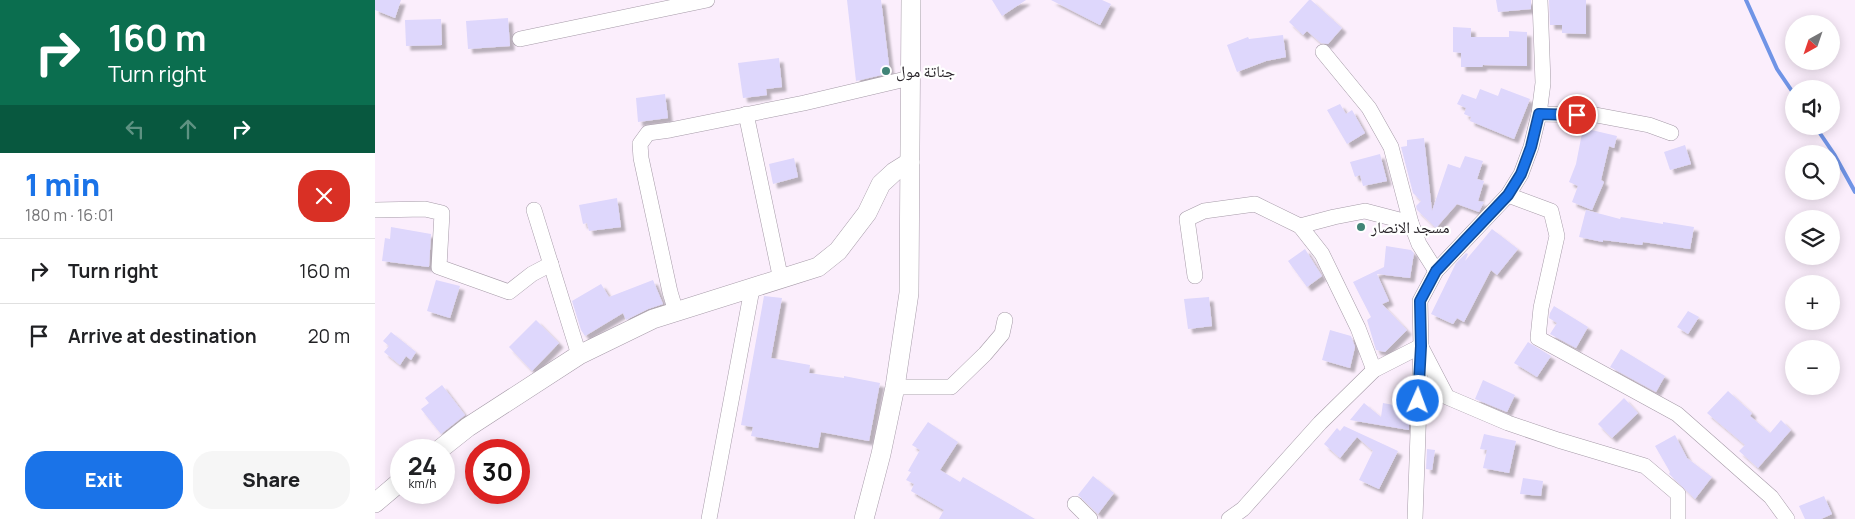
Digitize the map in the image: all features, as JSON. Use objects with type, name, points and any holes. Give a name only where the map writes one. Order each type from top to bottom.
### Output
[{"type":"street","points":[[520,39],[707,0]]},
{"type":"street","points":[[864,519],[881,454],[895,387],[909,293],[911,0]]},
{"type":"street","points":[[1415,519],[1421,346],[1420,301],[1436,271],[1508,195],[1521,174],[1531,147],[1539,114],[1543,83],[1540,0]]},
{"type":"street","points":[[1323,52],[1369,108],[1391,147],[1411,223],[1419,244],[1436,271]]},
{"type":"street","points":[[676,312],[641,158],[640,144],[648,133],[670,130],[910,78]]},
{"type":"street","points":[[746,114],[781,280]]},
{"type":"street","points":[[1539,114],[1596,115],[1649,125],[1671,134]]},
{"type":"street","points":[[453,439],[468,427],[579,355],[653,319],[818,267],[838,252],[867,213],[881,184],[894,172],[911,162]]},
{"type":"street","points":[[1508,195],[1551,210],[1557,236],[1541,308],[1538,338],[1677,414],[1771,497],[1787,519]]},
{"type":"street","points":[[1195,276],[1187,219],[1204,211],[1255,204],[1300,226],[1321,254],[1358,328],[1374,370]]},
{"type":"street","points":[[375,210],[425,209],[442,213],[439,267],[509,292],[532,274],[551,264]]},
{"type":"street","points":[[535,210],[579,355]]},
{"type":"street","points":[[1300,226],[1365,211],[1411,223]]},
{"type":"street","points":[[709,519],[752,289]]},
{"type":"street","points":[[895,387],[951,387],[985,354],[1001,334],[1005,320]]},
{"type":"street","points":[[1229,519],[1243,509],[1320,423],[1374,370],[1421,346]]},
{"type":"street","points":[[1421,346],[1447,396],[1517,426],[1645,466],[1678,494],[1678,519]]},
{"type":"street","points":[[375,503],[390,490]]},
{"type":"street","points":[[1075,504],[1090,519]]},
{"type":"building","points":[[375,0],[401,0],[395,18],[375,10]]},
{"type":"building","points":[[847,0],[881,0],[890,73],[856,81]]},
{"type":"building","points":[[992,0],[1026,0],[1002,16]]},
{"type":"building","points":[[1051,0],[1102,0],[1111,4],[1100,25]]},
{"type":"building","points":[[1309,0],[1342,28],[1328,44],[1321,43],[1307,31],[1303,35],[1289,22]]},
{"type":"building","points":[[1496,0],[1531,0],[1531,9],[1498,12]]},
{"type":"building","points":[[1549,0],[1586,0],[1586,34],[1562,33],[1562,25],[1550,25]]},
{"type":"building","points":[[508,18],[510,46],[468,49],[466,21]]},
{"type":"building","points":[[441,19],[442,45],[406,46],[405,20]]},
{"type":"building","points":[[1453,27],[1471,28],[1471,37],[1509,37],[1509,31],[1527,32],[1527,66],[1483,65],[1482,67],[1461,67],[1461,53],[1453,52]]},
{"type":"building","points":[[1283,35],[1286,57],[1266,61],[1237,72],[1227,45],[1248,37],[1249,39]]},
{"type":"building","points":[[779,58],[782,87],[766,89],[767,95],[743,98],[738,63]]},
{"type":"building","points":[[1501,88],[1530,99],[1514,139],[1470,121],[1471,117],[1464,114],[1466,108],[1457,104],[1462,94],[1476,99],[1480,89],[1498,96]]},
{"type":"building","points":[[665,94],[668,118],[638,122],[636,98]]},
{"type":"building","points":[[1340,104],[1346,114],[1352,110],[1365,133],[1347,144],[1327,110]]},
{"type":"building","points":[[1583,128],[1617,136],[1614,148],[1609,146],[1601,180],[1604,182],[1592,210],[1572,202],[1578,186],[1569,182],[1576,164]]},
{"type":"building","points":[[1424,138],[1432,211],[1448,164],[1460,168],[1465,156],[1483,161],[1477,179],[1484,181],[1478,201],[1484,202],[1479,212],[1457,204],[1436,228],[1417,210],[1416,206],[1421,201],[1413,193],[1401,147],[1407,146],[1407,140]]},
{"type":"building","points":[[1685,145],[1691,164],[1670,170],[1664,152]]},
{"type":"building","points":[[1380,154],[1387,181],[1363,186],[1360,175],[1355,177],[1350,162]]},
{"type":"building","points":[[794,158],[798,177],[773,184],[769,164]]},
{"type":"building","points":[[617,198],[621,227],[589,231],[587,223],[583,224],[579,205]]},
{"type":"building","points":[[1586,210],[1620,219],[1621,217],[1694,227],[1690,249],[1643,242],[1642,245],[1603,240],[1603,242],[1579,237]]},
{"type":"building","points":[[391,227],[431,234],[429,267],[382,261],[385,238],[390,239]]},
{"type":"building","points":[[1492,229],[1518,249],[1497,275],[1491,270],[1464,322],[1457,318],[1453,324],[1431,314],[1456,263],[1466,253],[1468,254],[1465,261]]},
{"type":"building","points":[[1386,246],[1411,250],[1414,253],[1410,278],[1377,274],[1389,301],[1382,304],[1407,330],[1385,352],[1376,350],[1367,320],[1371,317],[1353,282],[1384,267]]},
{"type":"building","points":[[1305,249],[1322,276],[1307,287],[1288,261]]},
{"type":"building","points":[[436,280],[460,286],[450,318],[427,311]]},
{"type":"building","points":[[653,280],[663,304],[626,320],[623,313],[585,336],[581,330],[572,301],[601,284],[609,297]]},
{"type":"building","points":[[764,296],[782,298],[771,358],[810,365],[809,373],[844,378],[844,376],[880,383],[869,441],[821,432],[818,448],[751,436],[753,427],[741,425]]},
{"type":"building","points":[[1209,297],[1212,326],[1188,329],[1184,299]]},
{"type":"building","points":[[1554,306],[1588,327],[1576,348],[1550,334],[1557,323],[1549,318]]},
{"type":"building","points":[[1688,311],[1699,317],[1688,334],[1677,327]]},
{"type":"building","points":[[536,320],[559,343],[532,371],[509,347]]},
{"type":"building","points":[[1330,330],[1351,336],[1355,347],[1350,368],[1322,360]]},
{"type":"building","points":[[391,332],[416,352],[411,360],[406,356],[400,365],[384,352],[389,346],[383,341]]},
{"type":"building","points":[[1528,342],[1551,356],[1537,377],[1514,363]]},
{"type":"building","points":[[1621,349],[1665,376],[1656,392],[1610,367]]},
{"type":"building","points":[[1483,380],[1515,395],[1507,412],[1475,399]]},
{"type":"building","points":[[442,385],[465,415],[441,434],[421,409],[429,403],[425,398]]},
{"type":"building","points":[[1728,391],[1752,413],[1750,416],[1770,433],[1781,420],[1791,430],[1758,468],[1739,451],[1745,445],[1707,413]]},
{"type":"building","points":[[1624,398],[1638,413],[1612,438],[1598,424]]},
{"type":"building","points":[[1364,403],[1381,417],[1383,403],[1409,408],[1409,430],[1350,420]]},
{"type":"building","points":[[928,422],[958,442],[940,470],[960,482],[963,477],[1035,519],[939,519],[944,510],[911,491],[914,484],[906,480],[911,472],[908,471],[920,450],[912,445]]},
{"type":"building","points":[[1344,426],[1398,451],[1379,489],[1359,480],[1373,451],[1357,437],[1340,458],[1324,444],[1337,428],[1340,431]]},
{"type":"building","points":[[1484,434],[1516,441],[1509,473],[1483,468],[1487,450],[1480,449]]},
{"type":"building","points":[[1675,435],[1687,458],[1712,477],[1695,499],[1669,474],[1670,472],[1655,446]]},
{"type":"building","points":[[1427,449],[1435,450],[1432,470],[1426,469]]},
{"type":"building","points":[[1093,476],[1114,493],[1098,514],[1078,495]]},
{"type":"building","points":[[1523,478],[1543,481],[1541,496],[1520,494]]},
{"type":"building","points":[[1824,496],[1832,514],[1821,519],[1805,519],[1799,506]]},
{"type":"waterway","points":[[1746,0],[1777,69],[1785,81]]},
{"type":"waterway","points":[[1821,135],[1855,192]]},
{"type":"place","name":"جناتة مول","points":[[886,71]]},
{"type":"place","name":"مسجد الانصار","points":[[1361,227]]},
{"type":"route","points":[[1418,401],[1421,346],[1420,301],[1436,271],[1508,195],[1521,174],[1531,147],[1539,114],[1577,115]]}]
